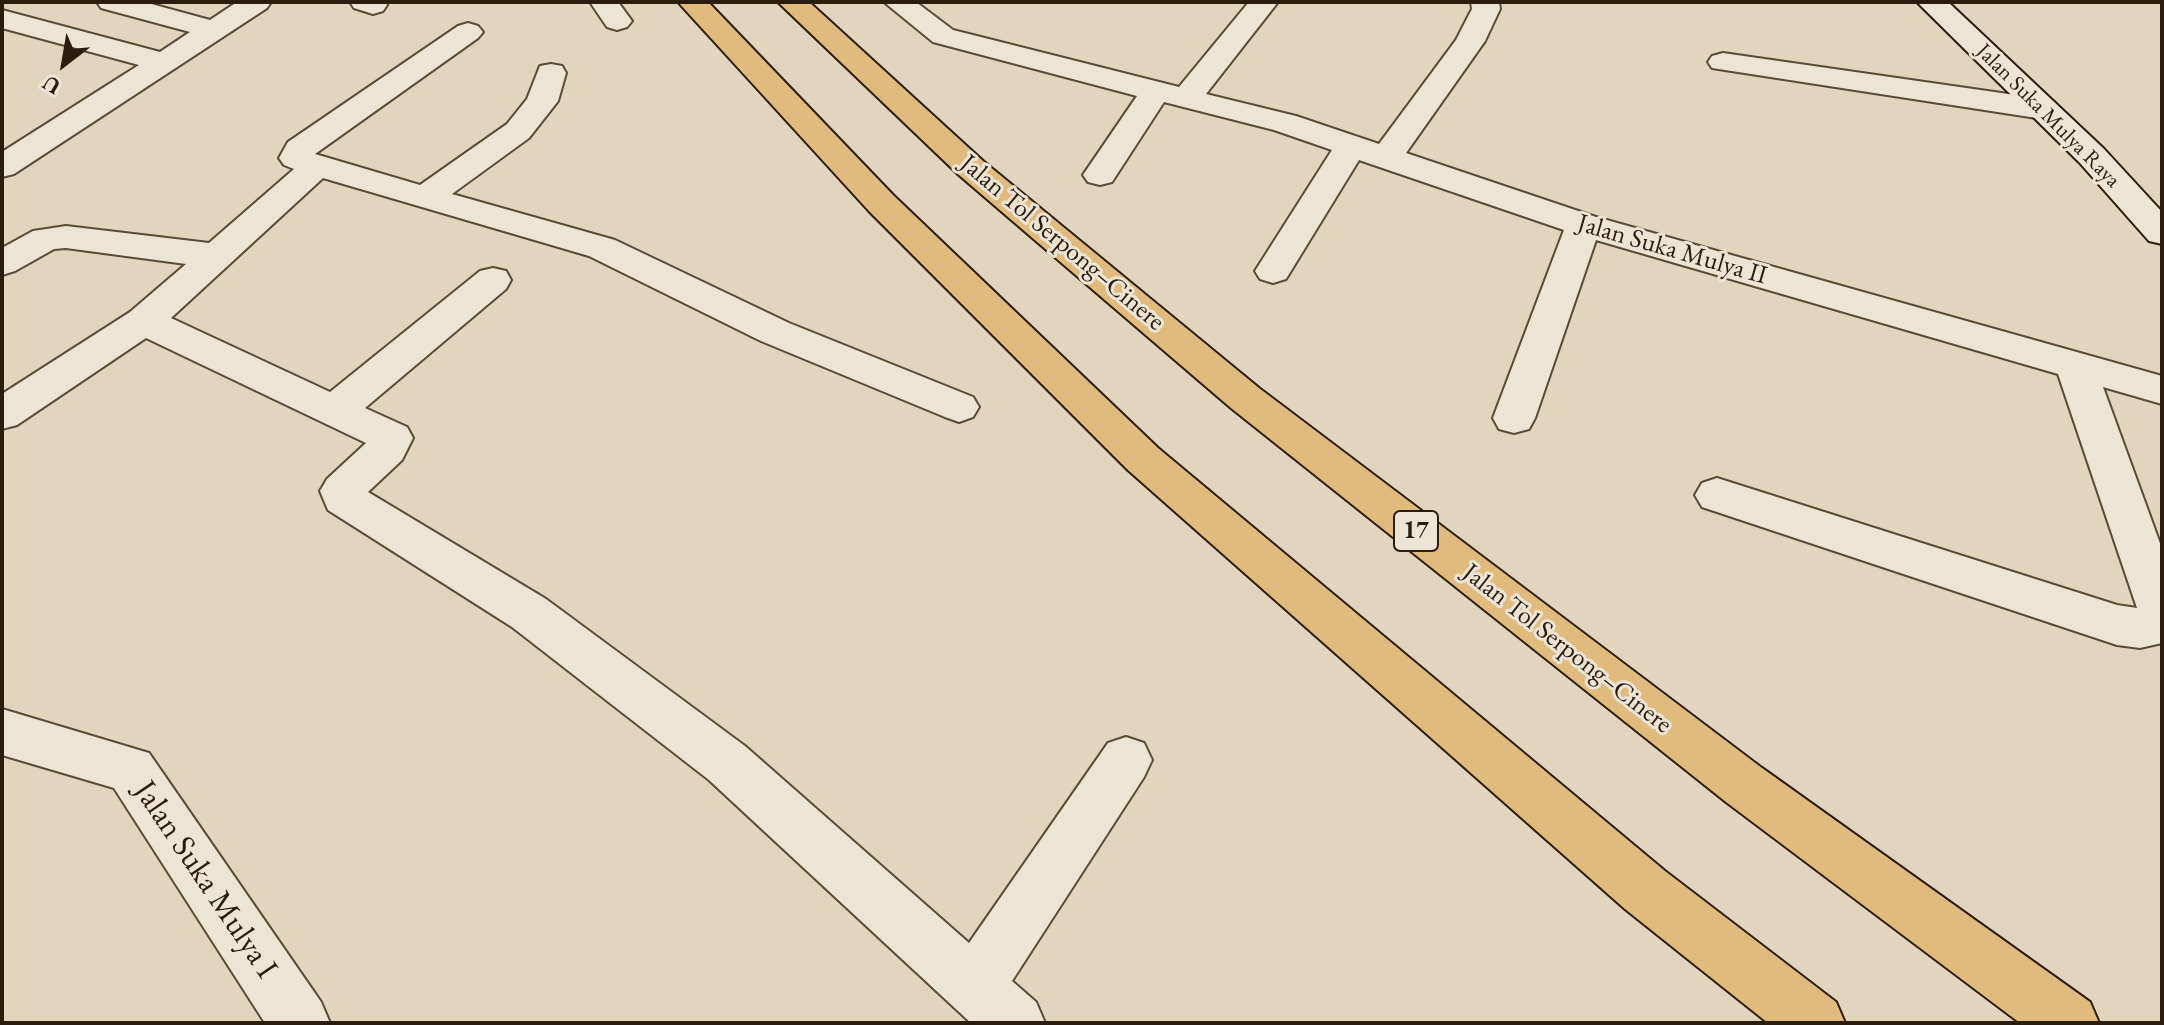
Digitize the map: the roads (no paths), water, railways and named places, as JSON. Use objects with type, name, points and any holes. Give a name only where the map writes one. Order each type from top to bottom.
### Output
[{"type":"highway","points":[[692,2],[881,203],[1143,459],[1645,890],[1815,1023]]},
{"type":"highway","name":"Jalan Tol Serpong–Cinere","points":[[792,2],[971,168],[1245,398],[1744,785],[2069,1023]]},
{"type":"street","points":[[111,2],[214,30]]},
{"type":"street","points":[[2,167],[16,146],[164,62],[257,2]]},
{"type":"street","name":"Jalan Suka Mulya II","points":[[898,2],[911,15],[943,36],[1285,123],[1350,148],[1584,225],[2162,390]]},
{"type":"street","points":[[1100,175],[1171,95],[1264,2]]},
{"type":"street","points":[[1385,159],[1470,41],[1486,9],[1485,2]]},
{"type":"street","name":"Jalan Suka Mulya Raya","points":[[1931,2],[2092,156],[2162,233]]},
{"type":"street","points":[[2,19],[164,62]]},
{"type":"street","points":[[468,32],[296,154],[296,158],[602,248],[775,332],[959,407]]},
{"type":"street","points":[[1723,62],[2043,109]]},
{"type":"street","points":[[426,196],[518,131],[542,101],[551,73]]},
{"type":"street","points":[[1273,271],[1350,148]]},
{"type":"street","points":[[2,414],[144,321],[317,166]]},
{"type":"street","points":[[1514,418],[1584,225]]},
{"type":"street","points":[[2,263],[46,239],[66,237],[216,256]]},
{"type":"street","points":[[335,410],[493,280]]},
{"type":"street","points":[[144,321],[389,436],[393,441],[342,491],[343,498],[529,613],[727,763],[1015,1023]]},
{"type":"street","points":[[1717,495],[2117,625],[2140,628],[2156,625],[2162,615],[2075,366]]},
{"type":"street","name":"Jalan Suka Mulya I","points":[[2,732],[131,770],[300,1023]]},
{"type":"street","points":[[974,987],[1126,760]]}]
